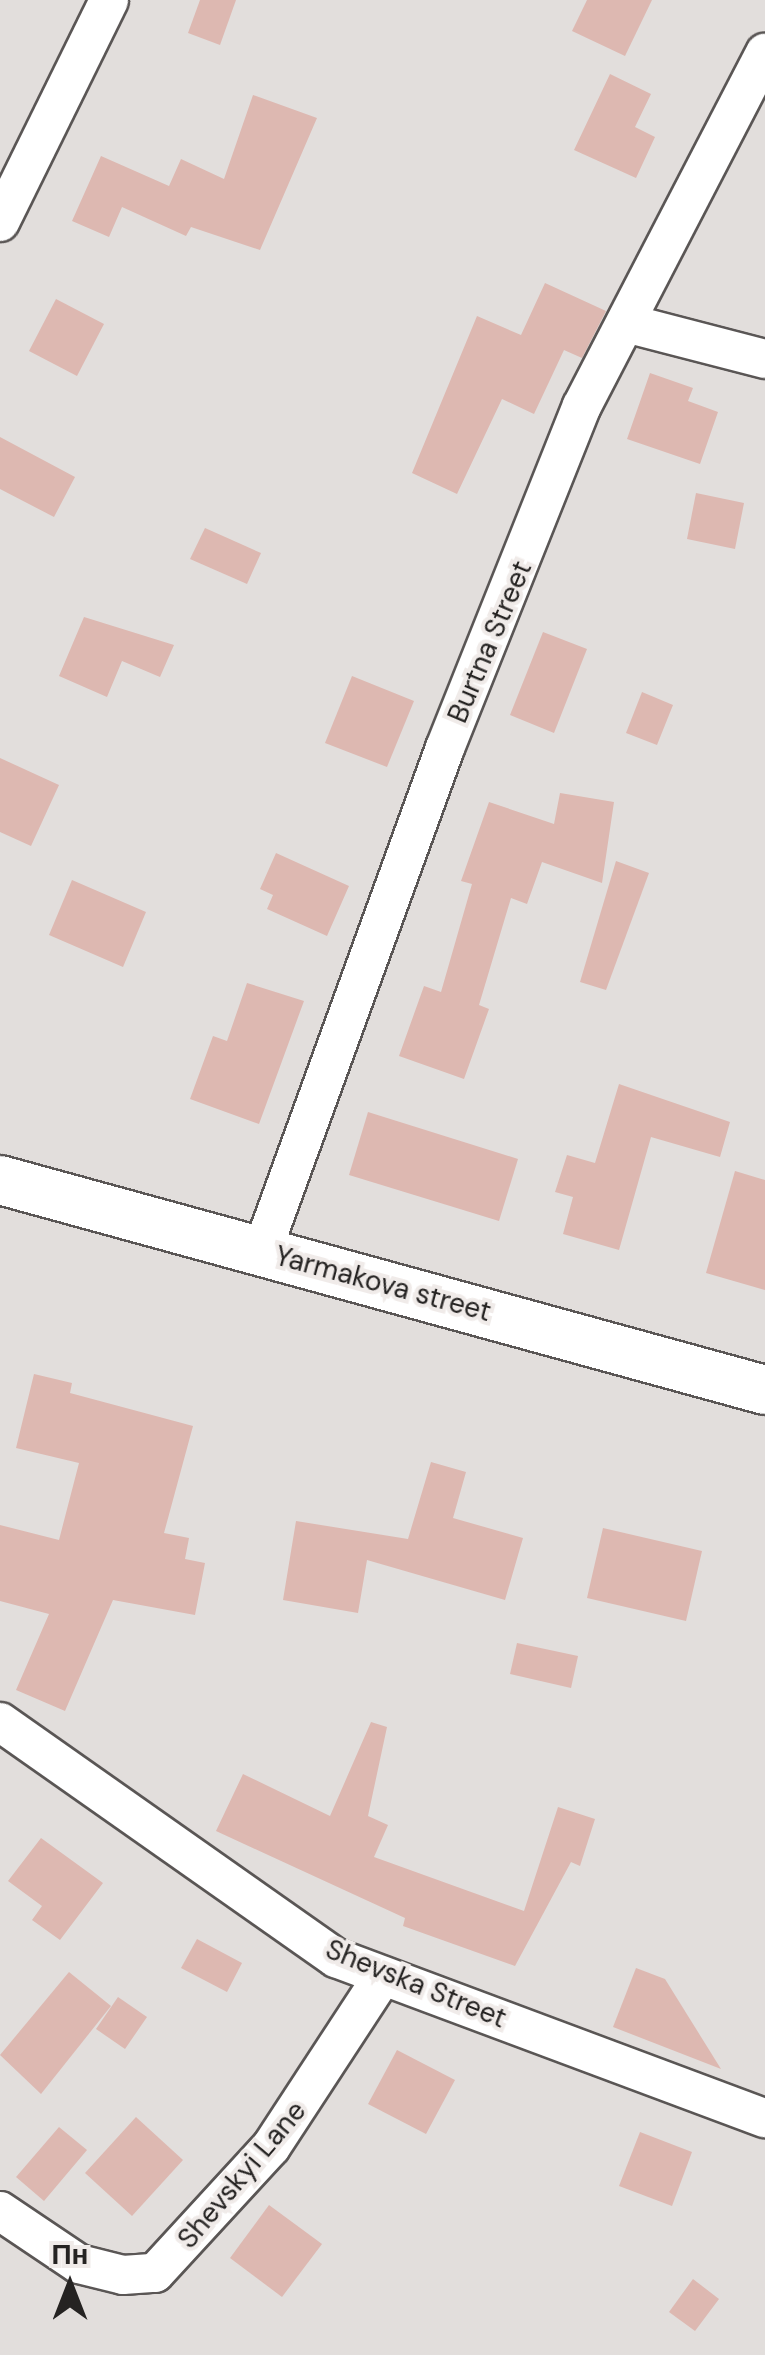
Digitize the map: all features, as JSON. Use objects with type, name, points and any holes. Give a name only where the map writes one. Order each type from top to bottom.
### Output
[{"type":"street","points":[[0,222],[109,0]]},
{"type":"street","name":"Burtna Street","points":[[262,1251],[444,748],[582,406],[765,53]]},
{"type":"street","points":[[626,323],[765,359]]},
{"type":"street","name":"Yarmakova street","points":[[0,1180],[765,1390]]},
{"type":"street","name":"Shevska Street","points":[[0,1722],[336,1958],[765,2118]]},
{"type":"street","name":"Shevskyi Lane","points":[[0,2211],[90,2268],[156,2273],[271,2147],[382,1976]]},
{"type":"building","points":[[200,0],[236,0],[220,45],[188,33]]},
{"type":"building","points":[[587,0],[652,0],[625,56],[572,31]]},
{"type":"building","points":[[610,74],[651,94],[635,127],[655,137],[636,178],[574,150]]},
{"type":"building","points":[[253,95],[317,118],[260,250],[191,227],[186,236],[122,207],[109,237],[72,221],[101,156],[169,186],[181,159],[224,179]]},
{"type":"building","points":[[545,283],[606,311],[582,358],[564,350],[534,414],[502,399],[457,494],[412,473],[477,316],[521,335]]},
{"type":"building","points":[[56,299],[104,324],[77,376],[29,351]]},
{"type":"building","points":[[650,373],[693,388],[688,401],[718,412],[700,464],[627,439]]},
{"type":"building","points":[[0,437],[75,477],[54,517],[0,489]]},
{"type":"building","points":[[696,493],[744,503],[735,549],[687,539]]},
{"type":"building","points":[[205,528],[261,553],[247,584],[190,559]]},
{"type":"building","points":[[84,617],[174,645],[160,677],[122,661],[107,697],[59,676]]},
{"type":"building","points":[[543,632],[587,649],[554,733],[510,715]]},
{"type":"building","points":[[352,676],[414,701],[387,767],[325,743]]},
{"type":"building","points":[[642,692],[673,705],[657,745],[626,733]]},
{"type":"building","points":[[0,758],[59,785],[31,846],[0,832]]},
{"type":"building","points":[[560,793],[614,802],[602,883],[542,862],[527,904],[511,898],[479,1005],[489,1009],[464,1079],[399,1056],[424,986],[441,992],[472,884],[461,881],[489,802],[554,824]]},
{"type":"building","points":[[276,853],[349,886],[327,936],[267,909],[273,895],[260,889]]},
{"type":"building","points":[[616,861],[649,873],[606,990],[580,982]]},
{"type":"building","points":[[72,880],[146,912],[123,967],[49,935]]},
{"type":"building","points":[[247,983],[304,1001],[259,1124],[190,1099],[213,1036],[227,1041]]},
{"type":"building","points":[[619,1084],[730,1122],[720,1157],[651,1137],[619,1250],[563,1234],[573,1197],[555,1192],[567,1155],[595,1163]]},
{"type":"building","points":[[368,1112],[518,1159],[499,1221],[349,1175]]},
{"type":"building","points":[[735,1171],[765,1180],[765,1290],[706,1273]]},
{"type":"building","points":[[34,1374],[72,1383],[70,1393],[193,1426],[164,1533],[189,1538],[185,1559],[205,1563],[195,1615],[113,1600],[65,1711],[16,1690],[49,1614],[0,1601],[0,1525],[59,1540],[79,1463],[16,1448]]},
{"type":"building","points":[[431,1462],[466,1472],[453,1518],[523,1538],[505,1600],[367,1560],[358,1613],[283,1600],[296,1521],[408,1539]]},
{"type":"building","points":[[603,1528],[702,1551],[686,1621],[587,1598]]},
{"type":"building","points":[[517,1643],[578,1656],[571,1688],[510,1674]]},
{"type":"building","points":[[371,1722],[387,1727],[368,1816],[388,1825],[374,1857],[524,1911],[558,1807],[595,1819],[580,1866],[571,1862],[515,1966],[403,1926],[405,1918],[216,1831],[243,1774],[330,1816]]},
{"type":"building","points":[[41,1838],[103,1883],[60,1940],[32,1920],[42,1906],[8,1881]]},
{"type":"building","points":[[197,1939],[242,1963],[227,1992],[181,1968]]},
{"type":"building","points":[[636,1968],[665,1979],[721,2069],[613,2027]]},
{"type":"building","points":[[69,1972],[111,2006],[41,2094],[0,2055]]},
{"type":"building","points":[[118,1997],[147,2017],[125,2049],[96,2029]]},
{"type":"building","points":[[397,2050],[455,2080],[426,2134],[368,2104]]},
{"type":"building","points":[[136,2117],[183,2160],[132,2216],[85,2173]]},
{"type":"building","points":[[59,2127],[87,2150],[44,2201],[16,2177]]},
{"type":"building","points":[[640,2132],[692,2152],[672,2206],[619,2186]]},
{"type":"building","points":[[269,2205],[322,2244],[282,2297],[230,2258]]},
{"type":"building","points":[[693,2279],[719,2299],[695,2331],[669,2312]]}]
